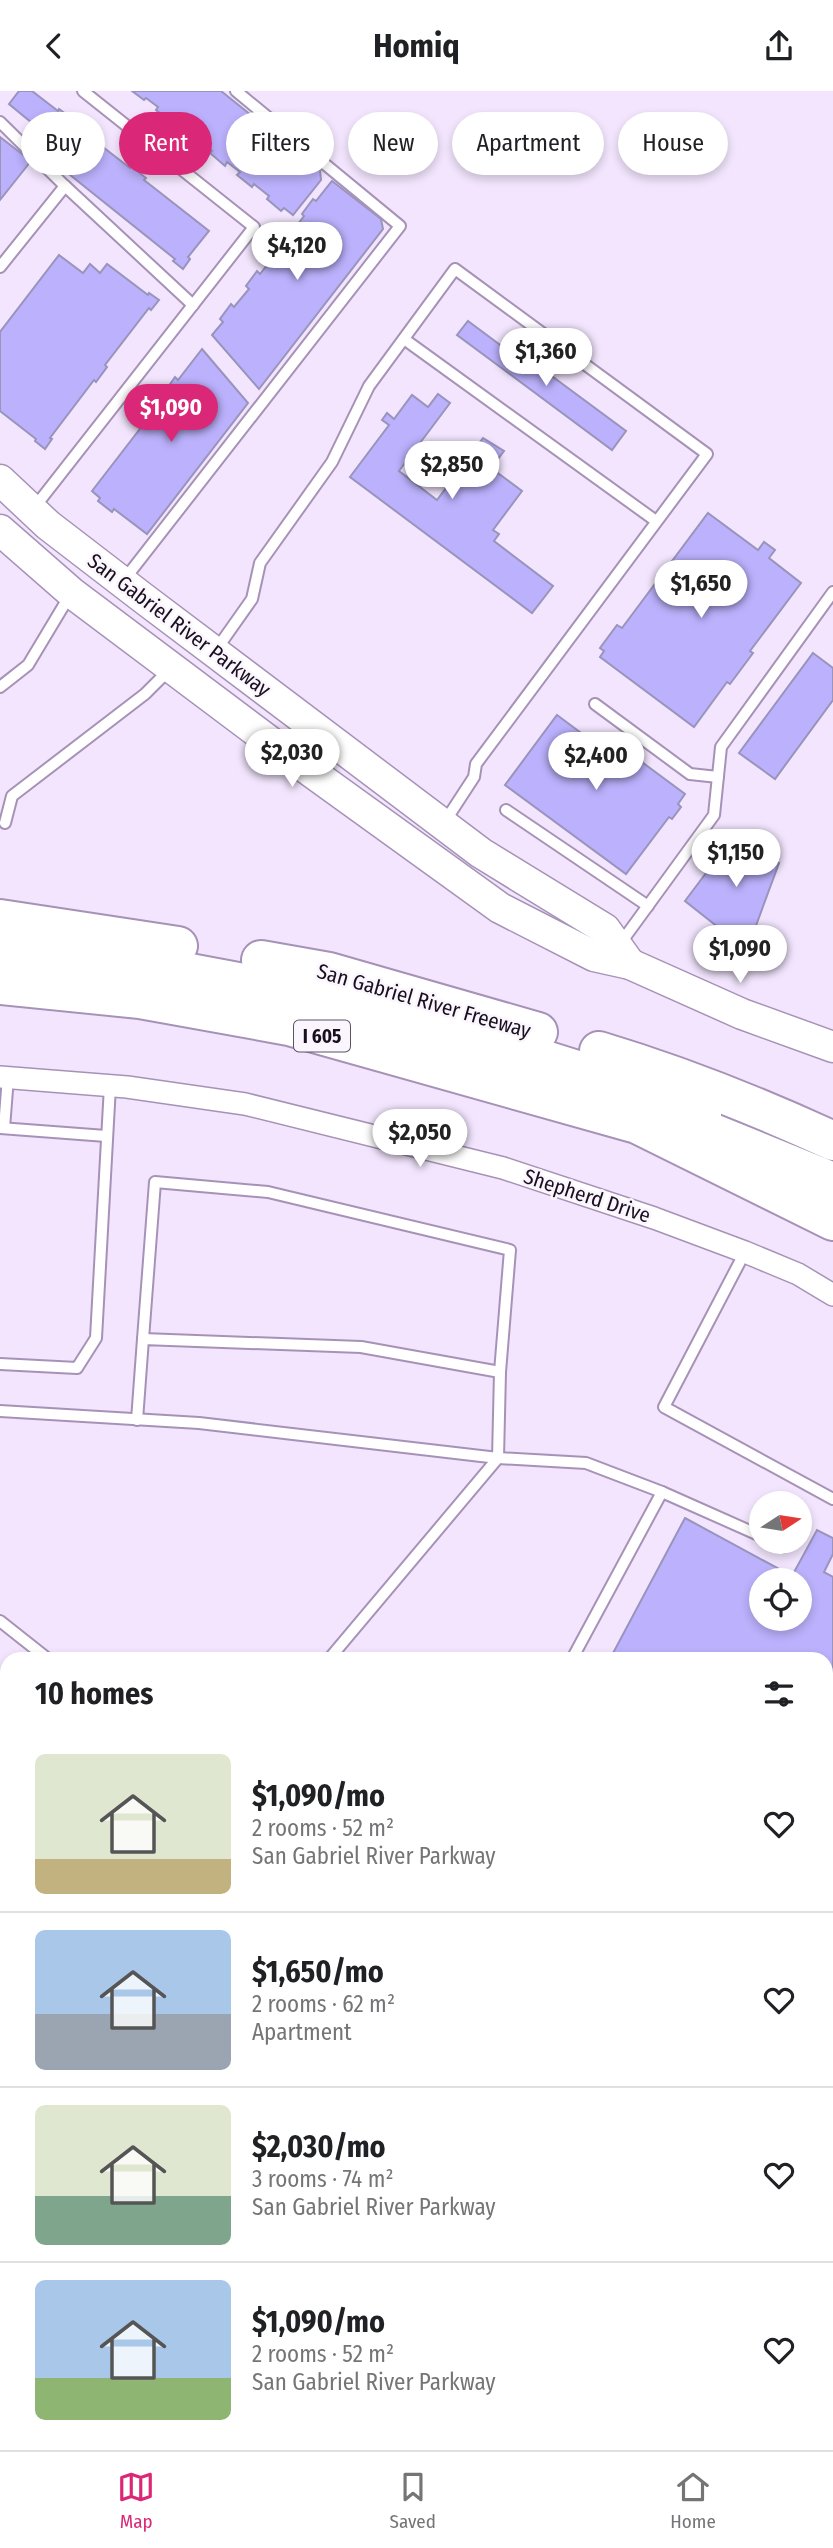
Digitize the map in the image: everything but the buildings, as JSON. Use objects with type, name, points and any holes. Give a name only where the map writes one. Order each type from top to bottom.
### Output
[{"type":"highway","name":"San Gabriel River Freeway","points":[[0,919],[151,941],[329,972],[654,1068],[788,1120],[833,1141]]},
{"type":"highway","points":[[0,944],[136,963],[292,992],[464,1035],[615,1082],[764,1138],[833,1170]]},
{"type":"highway","points":[[0,956],[77,963],[244,993],[405,1030],[545,1072],[636,1103],[833,1182]]},
{"type":"highway","name":"I 605","points":[[0,985],[140,999],[289,1026],[637,1125],[833,1221]]},
{"type":"highway","points":[[637,1125],[833,1241]]},
{"type":"main road","name":"San Gabriel River Parkway","points":[[0,480],[32,510],[122,582],[481,853],[605,929],[624,955]]},
{"type":"main road","name":"San Gabriel River Parkway","points":[[0,530],[72,593],[171,668],[500,908],[594,955],[624,955],[742,1014],[833,1047]]},
{"type":"street","name":"Shepherd Drive","points":[[4,1077],[110,1086],[245,1104],[503,1168],[654,1217],[745,1252],[798,1274],[833,1295]]},
{"type":"lane","points":[[32,510],[254,227],[83,91]]},
{"type":"lane","points":[[122,582],[400,226],[236,91]]},
{"type":"lane","points":[[0,122],[192,305]]},
{"type":"lane","points":[[0,267],[65,186]]},
{"type":"lane","points":[[214,652],[252,599],[260,563],[332,461],[369,386],[455,269],[707,454],[476,764],[474,777],[443,824]]},
{"type":"lane","points":[[404,339],[656,521]]},
{"type":"lane","points":[[624,955],[648,906],[714,815],[721,747],[833,592]]},
{"type":"lane","points":[[0,687],[28,665],[72,593]]},
{"type":"lane","points":[[5,823],[12,796],[145,694],[171,668]]},
{"type":"lane","points":[[595,704],[690,774],[718,777]]},
{"type":"lane","points":[[506,810],[648,906]]},
{"type":"lane","points":[[4,1077],[2,1128],[106,1136]]},
{"type":"lane","points":[[0,1364],[77,1368],[96,1338],[110,1086]]},
{"type":"lane","points":[[137,1420],[155,1182],[268,1192],[510,1250],[500,1371],[498,1458],[335,1652]]},
{"type":"lane","points":[[745,1252],[664,1406],[833,1499]]},
{"type":"lane","points":[[143,1339],[360,1347],[500,1371]]},
{"type":"lane","points":[[0,1411],[199,1423],[498,1458],[586,1464],[662,1492],[749,1532]]},
{"type":"lane","points":[[576,1652],[662,1492]]},
{"type":"lane","points":[[0,1621],[39,1652]]}]
